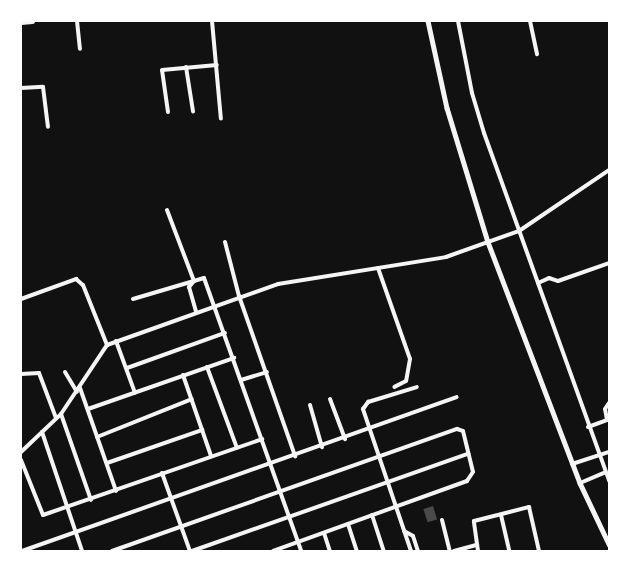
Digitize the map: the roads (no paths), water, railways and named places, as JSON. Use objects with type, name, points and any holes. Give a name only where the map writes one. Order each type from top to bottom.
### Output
[{"type":"main road","points":[[21,22],[32,21]]},
{"type":"street","points":[[78,21],[80,49]]},
{"type":"street","points":[[212,21],[221,119]]},
{"type":"street","points":[[428,21],[450,117],[488,242],[572,464],[609,544]]},
{"type":"street","points":[[458,21],[472,94],[603,474],[609,481]]},
{"type":"street","points":[[530,21],[537,54]]},
{"type":"street","points":[[168,112],[162,70],[217,65]]},
{"type":"street","points":[[186,67],[194,111]]},
{"type":"street","points":[[21,88],[43,87],[48,127]]},
{"type":"street","points":[[21,452],[61,414],[107,345],[239,296],[289,282],[378,268],[432,262],[518,231],[609,170]]},
{"type":"street","points":[[167,210],[194,280]]},
{"type":"street","points":[[225,242],[239,296],[295,456]]},
{"type":"street","points":[[538,283],[549,278],[558,281],[609,263]]},
{"type":"street","points":[[378,268],[410,359],[406,381],[394,387]]},
{"type":"street","points":[[134,299],[204,278],[242,380],[301,551]]},
{"type":"street","points":[[21,299],[76,280],[83,285],[107,345]]},
{"type":"street","points":[[194,280],[189,287],[196,312]]},
{"type":"street","points":[[127,368],[225,333]]},
{"type":"street","points":[[116,341],[135,393]]},
{"type":"street","points":[[88,409],[234,358]]},
{"type":"street","points":[[207,367],[237,448]]},
{"type":"street","points":[[21,374],[38,372],[56,418]]},
{"type":"street","points":[[65,372],[77,392]]},
{"type":"street","points":[[242,380],[267,372]]},
{"type":"street","points":[[183,375],[211,456]]},
{"type":"street","points":[[411,551],[363,409],[365,404],[417,387]]},
{"type":"street","points":[[80,388],[116,491]]},
{"type":"street","points":[[22,551],[345,439],[456,397]]},
{"type":"street","points":[[330,399],[345,439]]},
{"type":"street","points":[[98,437],[192,400]]},
{"type":"street","points":[[588,426],[607,420],[604,409],[609,403]]},
{"type":"street","points":[[310,405],[322,447]]},
{"type":"street","points":[[61,414],[91,500]]},
{"type":"street","points":[[112,551],[457,429],[463,431],[473,472],[467,481],[275,550]]},
{"type":"street","points":[[107,463],[202,430]]},
{"type":"street","points":[[42,432],[82,551]]},
{"type":"street","points":[[21,460],[43,515],[116,491],[162,472],[262,439]]},
{"type":"street","points":[[572,464],[609,452]]},
{"type":"street","points":[[162,472],[191,551],[388,484],[468,454]]},
{"type":"street","points":[[580,483],[603,474]]},
{"type":"street","points":[[478,551],[474,521],[531,508],[539,551]]},
{"type":"street","points":[[372,515],[384,551]]},
{"type":"street","points":[[501,515],[509,551]]},
{"type":"street","points":[[442,520],[450,551]]},
{"type":"street","points":[[348,524],[357,551]]},
{"type":"street","points":[[404,531],[413,536],[418,551]]},
{"type":"street","points":[[324,533],[330,551]]},
{"type":"street","points":[[454,551],[477,545]]}]
